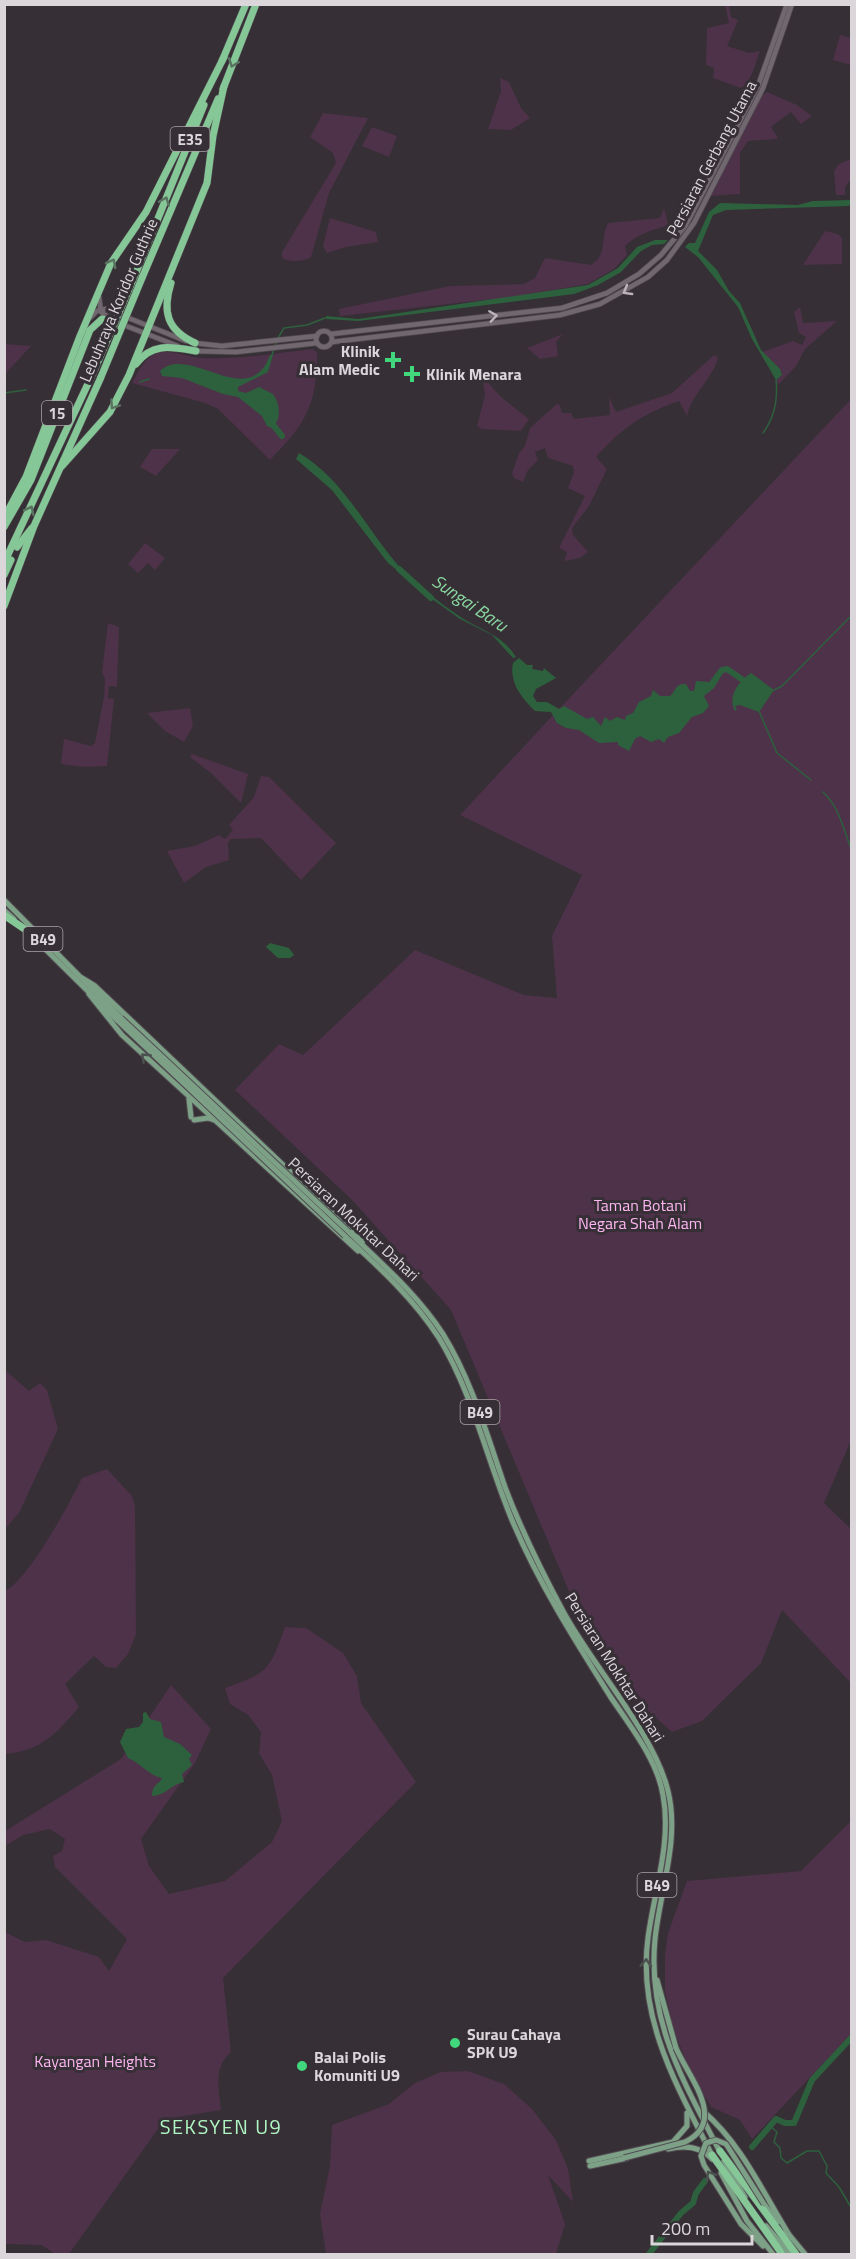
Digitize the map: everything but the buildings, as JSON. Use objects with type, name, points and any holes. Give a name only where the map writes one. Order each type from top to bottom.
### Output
[{"type":"highway","name":"Lebuhraya Koridor Guthrie","points":[[139,276],[246,4]]},
{"type":"highway","name":"Lebuhraya Koridor Guthrie","points":[[4,606],[34,526],[62,466],[97,375],[224,86],[256,4]]},
{"type":"highway","points":[[80,336],[111,263],[146,212],[224,57]]},
{"type":"highway","points":[[62,466],[110,412],[129,375],[207,183],[212,142],[224,86]]},
{"type":"highway","points":[[173,266],[174,273],[166,304],[168,322],[176,332],[196,347]]},
{"type":"highway","name":"15","points":[[4,527],[31,480],[90,330],[102,319],[121,323]]},
{"type":"highway","name":"15","points":[[4,518],[26,477],[80,336]]},
{"type":"highway","points":[[129,375],[144,355],[154,349],[196,347]]},
{"type":"highway","name":"Lebuhraya Koridor Guthrie","points":[[4,563],[97,375]]},
{"type":"highway","points":[[4,575],[20,541],[34,526]]},
{"type":"highway","name":"B49","points":[[5,915],[26,930]]},
{"type":"highway","points":[[720,2151],[796,2254]]},
{"type":"highway","points":[[712,2155],[782,2254]]},
{"type":"main road","name":"Persiaran Gerbang Utama","points":[[331,334],[575,305],[617,288],[645,270],[679,235],[758,86],[787,4]]},
{"type":"main road","name":"Persiaran Gerbang Utama","points":[[332,342],[579,310],[600,304],[631,289],[655,272],[683,240],[763,88],[792,4]]},
{"type":"main road","points":[[101,285],[100,310],[105,316],[196,347],[226,352],[317,343],[323,347],[332,342],[331,334],[322,331],[317,336],[196,347]]},
{"type":"main road","points":[[80,336],[92,315],[100,310],[109,310],[148,330]]},
{"type":"main road","points":[[317,336],[317,343]]},
{"type":"main road","name":"Persiaran Mokhtar Dahari","points":[[4,900],[82,978],[120,1020]]},
{"type":"main road","name":"Persiaran Mokhtar Dahari","points":[[4,910],[89,994],[120,1020],[347,1234],[412,1292],[431,1317],[457,1359],[481,1414],[511,1502],[545,1576],[580,1641],[651,1750],[663,1776],[669,1793],[671,1833],[654,1961],[658,2014],[668,2049],[746,2199],[789,2254]]},
{"type":"main road","points":[[82,978],[95,986],[239,1120],[369,1246],[371,1256]]},
{"type":"main road","points":[[89,994],[122,1035],[188,1097],[352,1247],[371,1256]]},
{"type":"main road","points":[[188,1097],[192,1104],[192,1118],[208,1118],[218,1122]]},
{"type":"main road","points":[[218,1122],[219,1112],[224,1110],[239,1120]]},
{"type":"main road","name":"Persiaran Mokhtar Dahari","points":[[371,1256],[407,1297],[439,1339],[466,1392],[503,1497],[529,1557],[561,1618],[647,1752],[658,1777],[663,1793],[665,1834],[648,1941],[646,1974],[658,2038],[685,2104],[718,2168],[747,2221],[772,2253]]},
{"type":"main road","points":[[624,2158],[685,2142],[694,2138],[705,2123],[704,2102],[676,2048],[654,1961]]},
{"type":"main road","name":"B49","points":[[692,2098],[747,2160],[788,2233],[805,2254]]},
{"type":"main road","points":[[685,2104],[689,2121],[683,2133],[673,2142],[589,2164],[689,2146],[708,2155],[718,2168]]},
{"type":"main road","points":[[772,2253],[741,2224],[704,2165],[701,2156],[706,2143],[716,2140],[726,2144],[764,2204],[788,2233]]},
{"type":"green space","points":[[725,5],[729,5],[731,17],[738,20],[727,46],[749,53],[760,51],[751,77],[741,88],[713,78],[714,68],[706,65],[707,28],[729,23]]},
{"type":"green space","points":[[840,35],[851,38],[851,65],[833,60]]},
{"type":"green space","points":[[500,78],[509,82],[521,108],[530,118],[511,130],[488,129],[501,91]]},
{"type":"green space","points":[[767,92],[797,105],[812,116],[801,124],[791,112],[771,127],[778,138],[748,141],[740,153],[740,194],[711,196],[761,96]]},
{"type":"green space","points":[[323,113],[368,118],[329,193],[311,257],[300,261],[288,260],[282,258],[282,252],[336,163],[333,153],[310,137]]},
{"type":"green space","points":[[372,127],[397,136],[389,157],[362,146]]},
{"type":"green space","points":[[851,159],[851,179],[845,187],[845,195],[836,195],[834,171],[839,164]]},
{"type":"green space","points":[[664,208],[667,226],[644,233],[629,242],[625,246],[627,255],[614,269],[588,284],[513,297],[340,316],[339,309],[450,286],[524,284],[535,278],[545,258],[591,265],[600,256],[608,223],[660,218]]},
{"type":"green space","points":[[330,218],[376,232],[378,242],[346,247],[327,253],[323,246]]},
{"type":"green space","points":[[825,231],[838,234],[842,238],[842,264],[803,265]]},
{"type":"green space","points":[[800,307],[803,323],[837,321],[805,349],[796,366],[778,385],[776,380],[782,372],[762,352],[793,341],[802,345],[806,337],[799,333],[794,312]]},
{"type":"green space","points":[[563,334],[556,342],[558,356],[540,359],[527,348]]},
{"type":"green space","points":[[4,344],[31,346],[5,374]]},
{"type":"green space","points":[[313,349],[317,353],[312,400],[301,424],[270,460],[218,409],[205,403],[132,383],[144,363],[160,352],[195,357],[229,358]]},
{"type":"green space","points":[[714,355],[718,358],[715,366],[693,400],[687,416],[679,401],[654,411],[624,430],[596,457],[607,469],[589,506],[572,528],[573,535],[588,552],[580,558],[564,561],[567,552],[559,548],[585,496],[568,488],[574,473],[573,466],[548,458],[545,448],[535,452],[538,460],[528,470],[523,482],[514,478],[512,473],[519,453],[525,446],[530,428],[557,404],[560,405],[562,413],[571,413],[574,419],[610,415],[609,397],[616,412],[672,393]]},
{"type":"green space","points":[[482,376],[501,397],[529,419],[521,431],[482,429],[477,426],[485,395]]},
{"type":"green space","name":"Taman Botani Negara Shah Alam","points":[[851,399],[852,1438],[824,1503],[851,1529],[851,1683],[782,1610],[761,1663],[702,1721],[672,1732],[628,1693],[576,1608],[451,1310],[353,1201],[235,1090],[279,1044],[303,1055],[415,950],[524,995],[557,998],[552,936],[582,875],[460,815],[554,714],[557,723],[566,728],[579,729],[559,709]]},
{"type":"green space","points":[[152,449],[180,449],[156,476],[140,467]]},
{"type":"green space","points":[[145,543],[165,558],[155,570],[148,563],[138,573],[128,564]]},
{"type":"green space","points":[[108,623],[119,627],[117,687],[109,686],[108,698],[114,699],[107,766],[83,767],[61,764],[64,739],[91,746],[95,743],[104,697],[105,679],[102,672]]},
{"type":"green space","points":[[190,708],[193,726],[184,742],[165,731],[147,713]]},
{"type":"green space","points":[[192,754],[248,774],[241,803],[211,773],[190,757]]},
{"type":"green space","points":[[261,776],[269,777],[336,843],[301,880],[261,838],[231,839],[228,843],[229,860],[206,867],[184,883],[167,851],[195,846],[219,835],[225,839],[233,830],[229,825],[254,797]]},
{"type":"green space","points":[[5,1370],[29,1391],[40,1383],[47,1390],[58,1429],[19,1513],[5,1529]]},
{"type":"green space","points":[[107,1469],[132,1496],[135,1506],[136,1634],[128,1654],[116,1668],[106,1667],[94,1656],[65,1684],[79,1707],[55,1733],[29,1749],[5,1754],[5,1591],[15,1584],[36,1557],[82,1478]]},
{"type":"green space","name":"Kayangan Heights","points":[[285,1627],[306,1628],[343,1653],[357,1676],[361,1703],[416,1782],[223,1978],[231,2052],[225,2058],[219,2071],[221,2110],[165,2119],[69,2254],[55,2254],[42,2245],[5,2244],[5,1932],[25,1942],[46,1940],[99,1957],[109,1971],[127,1939],[55,1867],[53,1856],[62,1851],[65,1839],[50,1829],[23,1835],[5,1846],[5,1831],[121,1759],[171,1685],[211,1729],[195,1763],[141,1839],[149,1866],[169,1894],[225,1881],[272,1842],[282,1821],[272,1775],[259,1753],[261,1732],[248,1715],[230,1704],[225,1688],[251,1678],[266,1668],[275,1653]]},
{"type":"green space","points":[[851,1821],[851,2034],[752,2139],[740,2120],[711,2107],[690,2070],[674,2031],[665,1991],[665,1955],[668,1933],[687,1881],[801,1871]]},
{"type":"green space","points":[[468,2071],[504,2084],[532,2109],[556,2140],[568,2169],[573,2202],[548,2175],[565,2224],[556,2254],[326,2254],[320,2214],[330,2166],[332,2125],[389,2104],[415,2083],[441,2072]]},
{"type":"shaded area","points":[[851,200],[851,205],[848,206],[726,210],[713,215],[698,251],[717,270],[729,291],[740,303],[761,350],[780,369],[782,375],[776,380],[752,339],[738,307],[698,257],[685,247],[689,243],[695,243],[709,212],[720,203],[798,205],[813,201]]},
{"type":"shaded area","points":[[655,240],[668,240],[664,244],[652,245],[641,251],[621,272],[598,285],[574,294],[358,321],[326,319],[326,316],[358,319],[588,285],[618,268],[637,247]]},
{"type":"shaded area","points":[[270,355],[273,355],[268,372],[238,387],[238,391],[246,393],[259,387],[273,394],[279,411],[272,428],[267,426],[262,416],[238,397],[223,394],[182,378],[162,376],[160,371],[172,365],[187,365],[234,378],[248,378],[260,371]]},
{"type":"shaded area","points":[[299,453],[315,464],[343,492],[404,572],[402,574],[388,563],[332,490],[296,459]]},
{"type":"shaded area","points":[[427,592],[462,618],[492,634],[505,643],[516,657],[513,658],[492,635],[460,619],[425,594]]},
{"type":"shaded area","points":[[519,658],[527,665],[533,665],[532,669],[543,671],[544,668],[556,678],[536,689],[533,696],[537,702],[547,702],[559,709],[564,706],[587,719],[593,717],[601,726],[605,717],[610,721],[617,717],[625,720],[626,716],[633,713],[639,702],[651,696],[653,690],[660,696],[670,696],[680,685],[686,684],[690,691],[694,691],[696,681],[710,682],[718,675],[720,678],[714,688],[704,696],[709,706],[703,713],[692,717],[679,733],[668,737],[664,743],[659,739],[651,742],[640,736],[635,739],[629,751],[618,745],[618,742],[599,743],[579,730],[566,728],[557,723],[551,712],[535,711],[515,684],[513,663]]},
{"type":"shaded area","points":[[751,673],[774,690],[759,712],[740,705],[735,706],[737,709],[735,711],[733,694],[742,680]]},
{"type":"shaded area","points":[[270,943],[289,948],[294,955],[290,958],[278,958],[266,947]]},
{"type":"shaded area","points":[[146,1712],[150,1719],[161,1722],[164,1737],[180,1744],[192,1755],[189,1759],[192,1765],[182,1774],[184,1782],[152,1796],[154,1787],[162,1778],[153,1775],[128,1758],[120,1742],[126,1729],[139,1727],[143,1722],[143,1713]]},
{"type":"waterway","points":[[278,338],[284,328],[307,325],[325,318]]},
{"type":"waterway","points":[[272,355],[276,343]]},
{"type":"waterway","name":"Sungai Baru","points":[[140,382],[149,379]]},
{"type":"waterway","points":[[763,433],[774,408],[776,380]]},
{"type":"waterway","name":"Sungai Baru","points":[[4,393],[26,390]]},
{"type":"waterway","name":"Sungai Baru","points":[[269,420],[282,436]]},
{"type":"waterway","name":"Sungai Baru","points":[[399,569],[431,598]]},
{"type":"waterway","points":[[774,690],[782,686],[852,615]]},
{"type":"waterway","name":"Sungai Baru","points":[[713,682],[722,670],[727,669],[743,680],[746,686]]},
{"type":"waterway","name":"Sungai Baru","points":[[759,711],[777,753],[811,780]]},
{"type":"waterway","name":"Sungai Baru","points":[[823,792],[837,812],[852,851]]},
{"type":"waterway","points":[[752,2147],[776,2119],[785,2123],[794,2123],[812,2080],[852,2037]]},
{"type":"waterway","points":[[770,2126],[777,2132],[774,2142],[780,2148],[781,2158],[787,2163],[807,2151],[819,2151],[827,2166],[826,2173],[839,2187],[852,2209]]},
{"type":"waterway","points":[[649,2254],[681,2213],[693,2203],[696,2193],[705,2181]]},
{"type":"place","name":"Klinik Alam Medic","points":[[393,360]]},
{"type":"place","name":"Klinik Menara","points":[[412,374]]},
{"type":"place","name":"Surau Cahaya SPK U9","points":[[455,2043]]},
{"type":"place","name":"Balai Polis Komuniti U9","points":[[302,2066]]},
{"type":"district","name":"SEKSYEN U9","points":[[221,2126]]}]
